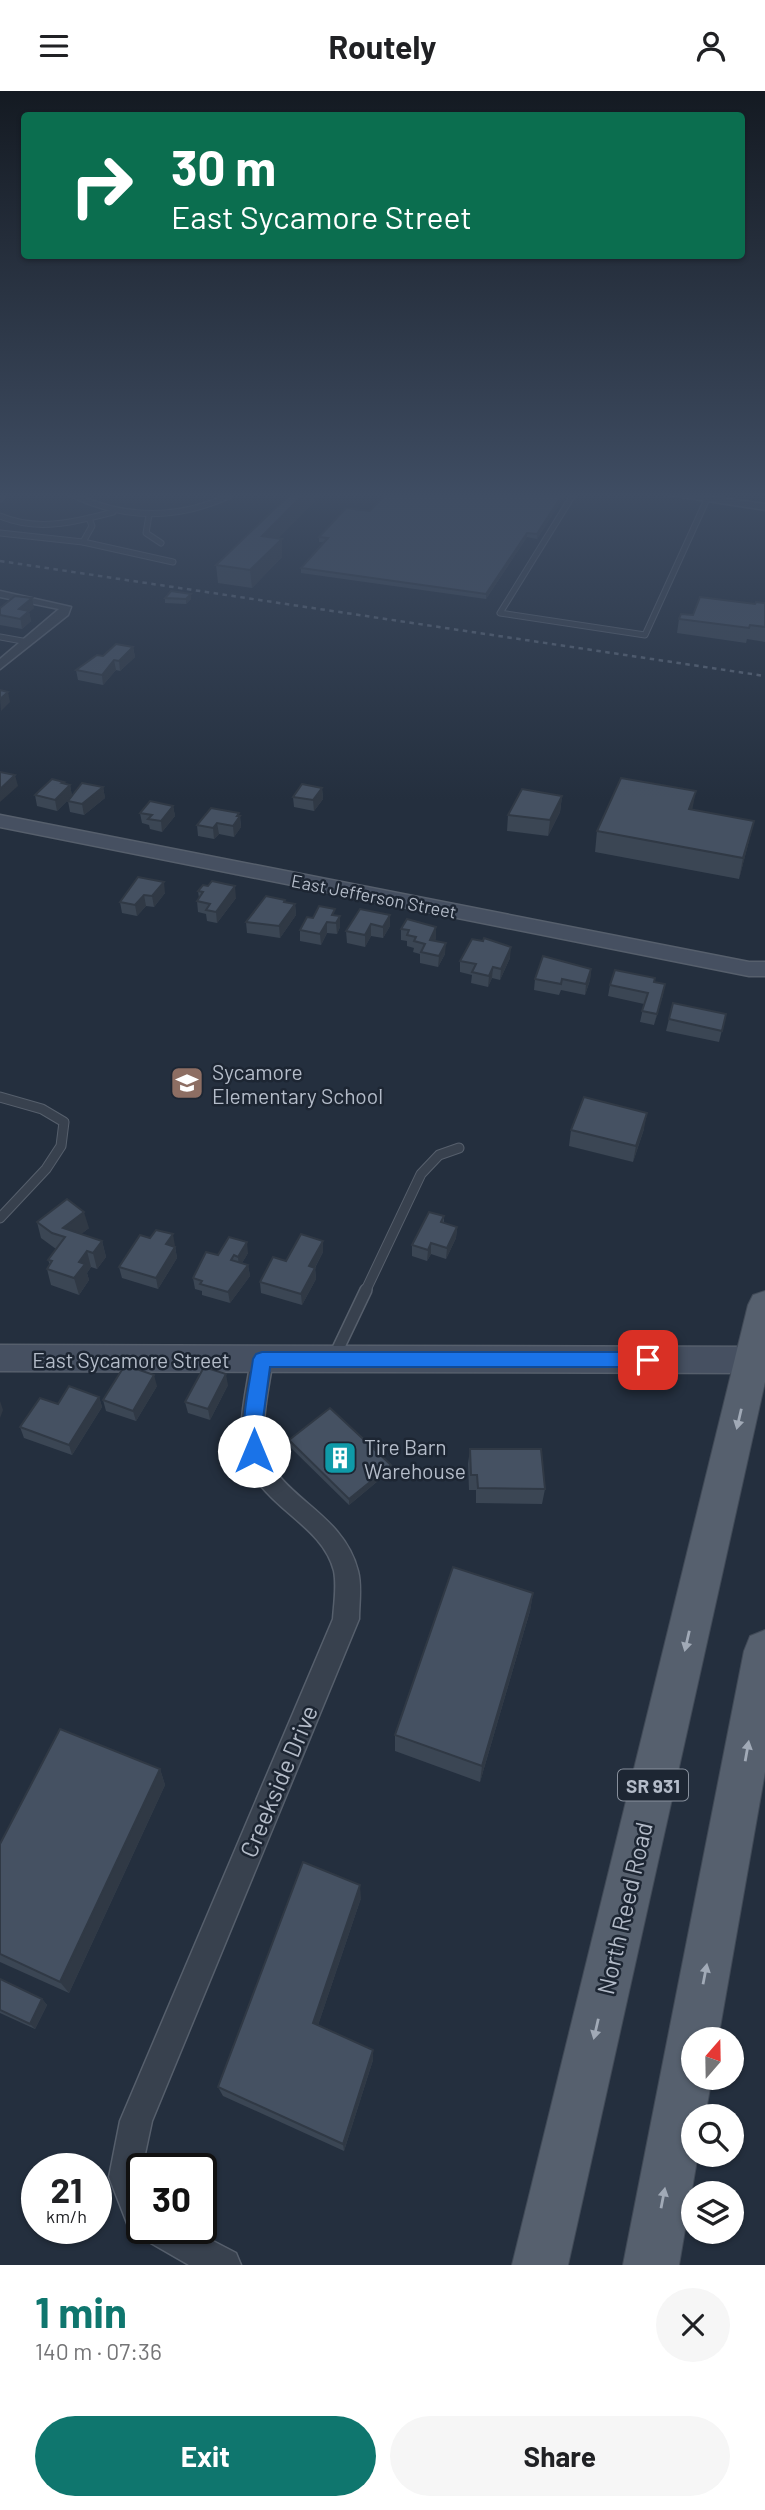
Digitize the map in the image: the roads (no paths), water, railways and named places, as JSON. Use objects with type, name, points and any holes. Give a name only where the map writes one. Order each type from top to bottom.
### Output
[{"type":"main road","name":"North Reed Road","points":[[540,2265],[759,1360],[765,1305]]},
{"type":"main road","points":[[651,2265],[765,1651]]},
{"type":"street","points":[[0,665],[64,613],[65,607],[12,596]]},
{"type":"street","name":"East Jefferson Street","points":[[0,821],[760,972]]},
{"type":"street","name":"East Sycamore Street","points":[[0,1358],[759,1360]]},
{"type":"street","name":"Creekside Drive","points":[[130,2153],[136,2121],[346,1619],[346,1571],[338,1550],[325,1530],[273,1486],[261,1470],[254,1451],[254,1419],[262,1359]]},
{"type":"street","points":[[178,2244],[205,2261]]},
{"type":"lane","points":[[510,596],[500,613],[645,635],[663,596]]},
{"type":"lane","points":[[0,637],[28,642]]},
{"type":"lane","points":[[0,1097],[41,1109],[64,1122],[61,1146],[46,1169],[0,1218]]},
{"type":"lane","points":[[333,1359],[421,1174],[439,1155],[459,1148]]},
{"type":"railway","points":[[236,596],[765,676]]},
{"type":"place","name":"Sycamore Elementary School","points":[[187,1083]]},
{"type":"place","name":"Tire Barn Warehouse","points":[[340,1458]]}]
